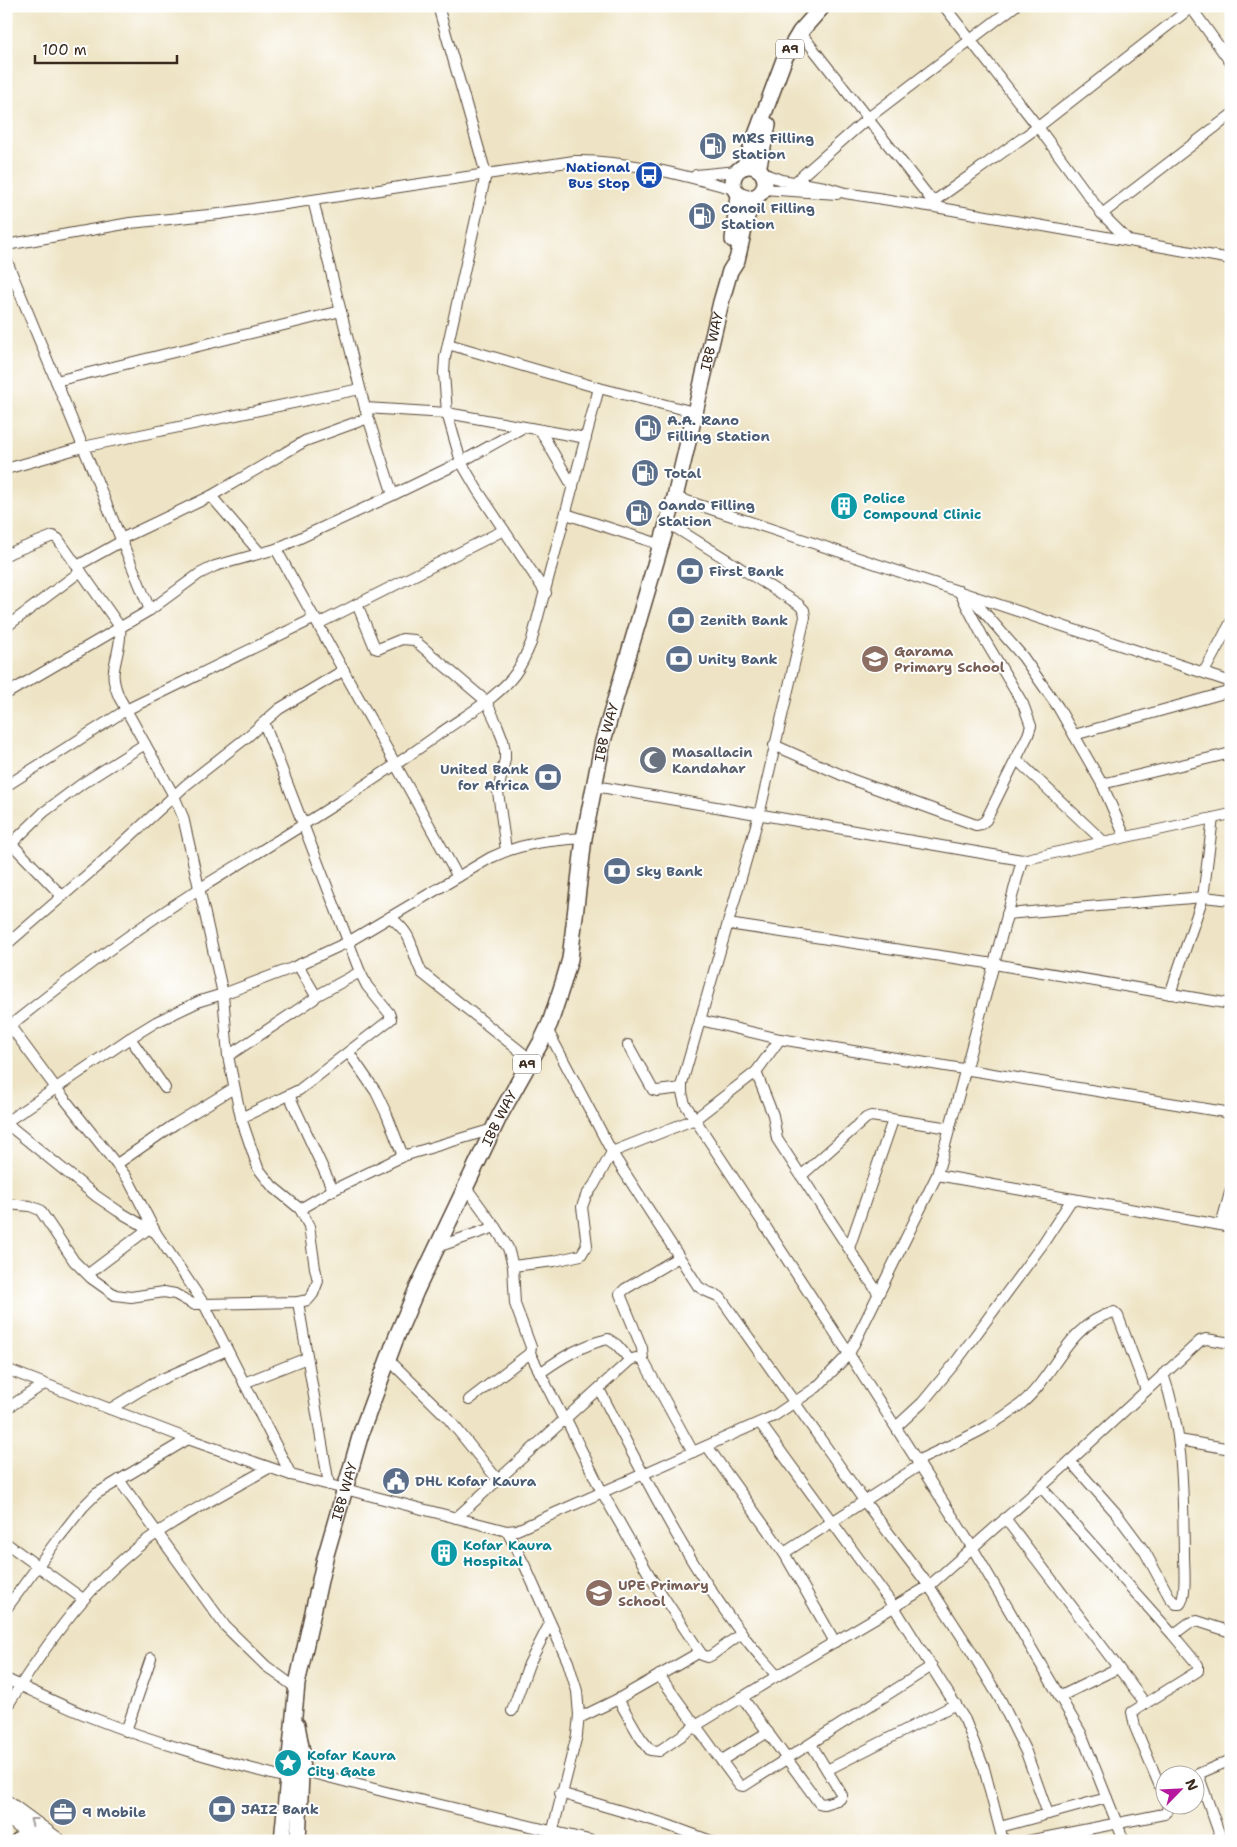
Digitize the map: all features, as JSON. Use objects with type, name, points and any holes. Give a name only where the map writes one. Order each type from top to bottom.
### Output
[{"type":"highway","name":"A9","points":[[730,272],[736,192],[732,182],[750,170],[770,99],[785,57],[800,32],[823,6]]},
{"type":"highway","name":"A9","points":[[730,272],[736,260],[747,216],[764,184],[750,170]]},
{"type":"highway","points":[[736,192],[744,198],[759,193]]},
{"type":"highway","name":"IBB WAY","points":[[282,1841],[296,1688],[323,1566],[345,1488],[362,1430],[388,1358],[416,1290],[493,1129],[547,1029],[561,990],[570,959],[584,838],[603,742],[668,523],[721,302],[730,272]]},
{"type":"highway","points":[[294,1708],[302,1752],[298,1841]]},
{"type":"main road","points":[[6,1802],[59,1841]]},
{"type":"main road","points":[[6,1816],[40,1841]]},
{"type":"street","points":[[438,6],[486,174],[448,344],[444,374],[447,414],[461,462],[478,491],[546,593]]},
{"type":"street","points":[[944,6],[1038,127],[1102,214],[1128,240]]},
{"type":"street","points":[[795,182],[868,118],[1015,6]]},
{"type":"street","points":[[937,205],[1191,7],[1231,63]]},
{"type":"street","points":[[800,32],[937,205]]},
{"type":"street","points":[[1102,214],[1231,115]]},
{"type":"street","points":[[6,244],[130,223],[219,214],[574,161],[598,160],[686,176],[736,192]]},
{"type":"street","points":[[686,176],[750,170],[780,180],[825,187],[845,193],[937,205],[1231,259]]},
{"type":"street","points":[[759,193],[845,193]]},
{"type":"street","points":[[313,200],[360,389],[394,495]]},
{"type":"street","points":[[6,260],[150,610]]},
{"type":"street","points":[[56,380],[341,311]]},
{"type":"street","points":[[448,344],[599,388],[694,412]]},
{"type":"street","points":[[291,1475],[204,1304],[152,1231],[128,1179],[8,1027],[54,990],[134,932],[397,765],[486,701],[510,681],[520,668],[531,643],[546,593],[599,388]]},
{"type":"street","points":[[6,469],[83,447],[360,389]]},
{"type":"street","points":[[6,627],[79,569],[121,540],[211,496],[305,441],[367,413],[447,414],[586,438]]},
{"type":"street","points":[[6,694],[150,610],[214,566],[276,549],[394,495],[461,462],[524,427]]},
{"type":"street","points":[[540,430],[573,487]]},
{"type":"street","points":[[211,496],[260,553]]},
{"type":"street","points":[[675,497],[1231,682]]},
{"type":"street","points":[[566,514],[662,545]]},
{"type":"street","points":[[668,523],[798,604],[804,610],[805,617],[759,815],[682,1083],[685,1104],[972,1547],[1081,1733],[1124,1841]]},
{"type":"street","points":[[6,786],[126,710],[316,621],[357,604],[504,530]]},
{"type":"street","points":[[6,556],[53,536],[58,538],[120,627],[121,637],[113,672],[114,685],[174,796],[183,817],[223,994],[228,1056],[241,1118],[258,1168],[265,1178],[300,1209],[309,1226],[318,1281],[313,1294],[308,1300],[298,1302],[193,1304],[175,1294],[164,1292],[131,1298],[115,1295],[91,1278],[74,1261],[40,1210],[30,1206],[6,1204]]},
{"type":"street","points":[[276,549],[458,877]]},
{"type":"street","points":[[959,591],[977,604],[1023,657],[1058,707],[1102,784],[1125,837]]},
{"type":"street","points":[[774,745],[853,780],[976,825],[986,820],[1031,726],[1028,716],[959,591]]},
{"type":"street","points":[[357,604],[375,648],[378,649],[402,639],[414,640],[486,701],[503,740],[505,751],[498,792],[506,850]]},
{"type":"street","points":[[1204,672],[1231,622]]},
{"type":"street","points":[[6,945],[174,796],[279,709],[344,670]]},
{"type":"street","points":[[1074,735],[1231,691]]},
{"type":"street","points":[[241,1118],[289,1095],[313,1080],[391,1019],[389,1013],[367,986],[360,972],[264,723]]},
{"type":"street","points":[[62,896],[8,843],[44,812],[145,744]]},
{"type":"street","points":[[1102,784],[1231,753]]},
{"type":"street","points":[[1016,759],[1104,842]]},
{"type":"street","points":[[595,786],[1022,860],[1231,814]]},
{"type":"street","points":[[1170,994],[1203,896],[1213,818]]},
{"type":"street","points":[[152,1231],[96,1196],[6,1122],[130,1038],[165,1017],[200,1001],[298,965],[348,942],[506,850],[527,844],[584,838]]},
{"type":"street","points":[[6,1368],[269,1468],[507,1531],[517,1530],[774,1416],[817,1387],[848,1354],[937,1175],[1022,860]]},
{"type":"street","points":[[1007,914],[1203,896],[1231,900]]},
{"type":"street","points":[[390,917],[407,934],[422,973],[530,1059]]},
{"type":"street","points":[[728,924],[994,964],[1231,1004]]},
{"type":"street","points":[[298,965],[316,996]]},
{"type":"street","points":[[228,1056],[316,996],[360,972]]},
{"type":"street","points":[[700,1020],[780,1039],[1231,1113]]},
{"type":"street","points":[[547,1029],[612,1152],[698,1286],[704,1292],[720,1297],[865,1502],[929,1586],[968,1646],[1000,1699],[1026,1752],[1048,1814]]},
{"type":"street","points":[[130,1038],[165,1088]]},
{"type":"street","points":[[513,1266],[554,1262],[581,1255],[587,1245],[582,1208],[586,1196],[612,1152],[695,1119],[756,1072],[780,1039]]},
{"type":"street","points":[[628,1046],[653,1090],[682,1088]]},
{"type":"street","points":[[349,1053],[376,1092],[403,1156]]},
{"type":"street","points":[[756,1072],[773,1115],[777,1139],[878,1293]]},
{"type":"street","points":[[117,1164],[234,1088]]},
{"type":"street","points":[[289,1095],[333,1190]]},
{"type":"street","points":[[801,1176],[866,1118],[871,1116],[950,1128]]},
{"type":"street","points":[[849,1248],[893,1120]]},
{"type":"street","points":[[300,1209],[333,1190],[403,1156],[493,1129]]},
{"type":"street","points":[[937,1175],[1226,1226],[1231,1188]]},
{"type":"street","points":[[465,1186],[495,1226],[508,1248],[513,1266],[515,1304],[531,1347],[530,1353],[602,1492],[651,1578],[702,1656],[712,1656],[742,1633]]},
{"type":"street","points":[[896,1427],[922,1403],[955,1362],[1042,1245],[1072,1199]]},
{"type":"street","points":[[437,1247],[495,1226]]},
{"type":"street","points":[[89,1275],[152,1231]]},
{"type":"street","points":[[679,1257],[625,1289],[620,1294],[642,1348],[643,1360],[693,1452]]},
{"type":"street","points":[[298,1302],[329,1485]]},
{"type":"street","points":[[784,1553],[865,1502],[919,1463],[1006,1415],[1034,1391],[1081,1329],[1106,1315],[1114,1312],[1118,1316],[1146,1390]]},
{"type":"street","points":[[540,1373],[588,1344],[608,1338],[630,1360]]},
{"type":"street","points":[[618,1699],[640,1737],[650,1750],[659,1751],[742,1697],[929,1586],[1070,1461],[1200,1341],[1206,1339],[1231,1343]]},
{"type":"street","points":[[110,1409],[151,1384],[227,1350]]},
{"type":"street","points":[[469,1400],[530,1353]]},
{"type":"street","points":[[244,1383],[308,1358]]},
{"type":"street","points":[[388,1358],[447,1417],[498,1480]]},
{"type":"street","points":[[456,1518],[630,1360],[636,1358],[643,1360]]},
{"type":"street","points":[[1070,1461],[1116,1514],[1145,1552],[1170,1598],[1176,1604],[1180,1604],[1182,1602],[1184,1584],[1183,1483],[1180,1440],[1166,1371]]},
{"type":"street","points":[[6,1410],[44,1384]]},
{"type":"street","points":[[598,1389],[688,1553],[742,1633],[777,1676]]},
{"type":"street","points":[[760,1423],[894,1607],[956,1704],[965,1720],[985,1771],[1003,1841]]},
{"type":"street","points":[[7,1606],[83,1506],[96,1494],[188,1438]]},
{"type":"street","points":[[1180,1440],[1231,1449]]},
{"type":"street","points":[[707,1446],[784,1553],[835,1642]]},
{"type":"street","points":[[6,1708],[83,1599],[107,1575],[157,1533],[269,1468]]},
{"type":"street","points":[[119,1480],[225,1626],[266,1666],[296,1688]]},
{"type":"street","points":[[1040,1487],[1176,1632],[1198,1665],[1198,1671],[1132,1712],[1134,1722],[1154,1771]]},
{"type":"street","points":[[1005,1518],[1145,1703]]},
{"type":"street","points":[[507,1531],[525,1566],[571,1669],[577,1691],[579,1718],[576,1739],[550,1836]]},
{"type":"street","points":[[6,1543],[83,1599]]},
{"type":"street","points":[[1176,1632],[1189,1623],[1197,1621],[1231,1632]]},
{"type":"street","points":[[512,1711],[523,1678],[550,1623]]},
{"type":"street","points":[[579,1718],[618,1699],[700,1652]]},
{"type":"street","points":[[126,1731],[151,1658]]},
{"type":"street","points":[[660,1675],[739,1785],[744,1786],[932,1666]]},
{"type":"street","points":[[1059,1697],[1118,1668]]},
{"type":"street","points":[[6,1679],[91,1718],[126,1731],[220,1761],[287,1778]]},
{"type":"street","points":[[742,1697],[819,1803],[822,1804],[842,1798],[811,1744]]},
{"type":"street","points":[[827,1770],[956,1704]]},
{"type":"street","points":[[722,1760],[768,1732]]},
{"type":"street","points":[[1231,1760],[1198,1774],[1222,1841],[1231,1838]]},
{"type":"street","points":[[302,1770],[550,1836],[593,1841]]},
{"type":"street","points":[[560,1793],[662,1824],[710,1841]]},
{"type":"street","points":[[1000,1827],[1107,1798]]},
{"type":"street","points":[[1028,1841],[1164,1814]]},
{"type":"street","points":[[15,1841],[26,1830]]},
{"type":"place","name":"MRS Filling Station","points":[[713,146]]},
{"type":"place","name":"National Bus Stop","points":[[649,175]]},
{"type":"place","name":"Conoil Filling Station","points":[[702,216]]},
{"type":"place","name":"A.A. Rano Filling Station","points":[[648,428]]},
{"type":"place","name":"Total","points":[[645,473]]},
{"type":"place","name":"Police Compound Clinic","points":[[844,506]]},
{"type":"place","name":"Oando Filling Station","points":[[639,513]]},
{"type":"place","name":"First Bank","points":[[690,571]]},
{"type":"place","name":"Zenith Bank","points":[[681,620]]},
{"type":"place","name":"Unity Bank","points":[[679,659]]},
{"type":"place","name":"Garama Primary School","points":[[875,659]]},
{"type":"place","name":"Masallacin Kandahar","points":[[653,760]]},
{"type":"place","name":"United Bank for Africa","points":[[548,777]]},
{"type":"place","name":"Sky Bank","points":[[617,871]]},
{"type":"place","name":"DHL Kofar Kaura","points":[[396,1481]]},
{"type":"place","name":"Kofar Kaura Hospital","points":[[444,1553]]},
{"type":"place","name":"UPE Primary School","points":[[599,1593]]},
{"type":"place","name":"Kofar Kaura City Gate","points":[[288,1763]]},
{"type":"place","name":"JAIZ Bank","points":[[222,1809]]},
{"type":"place","name":"9 Mobile","points":[[63,1812]]}]
